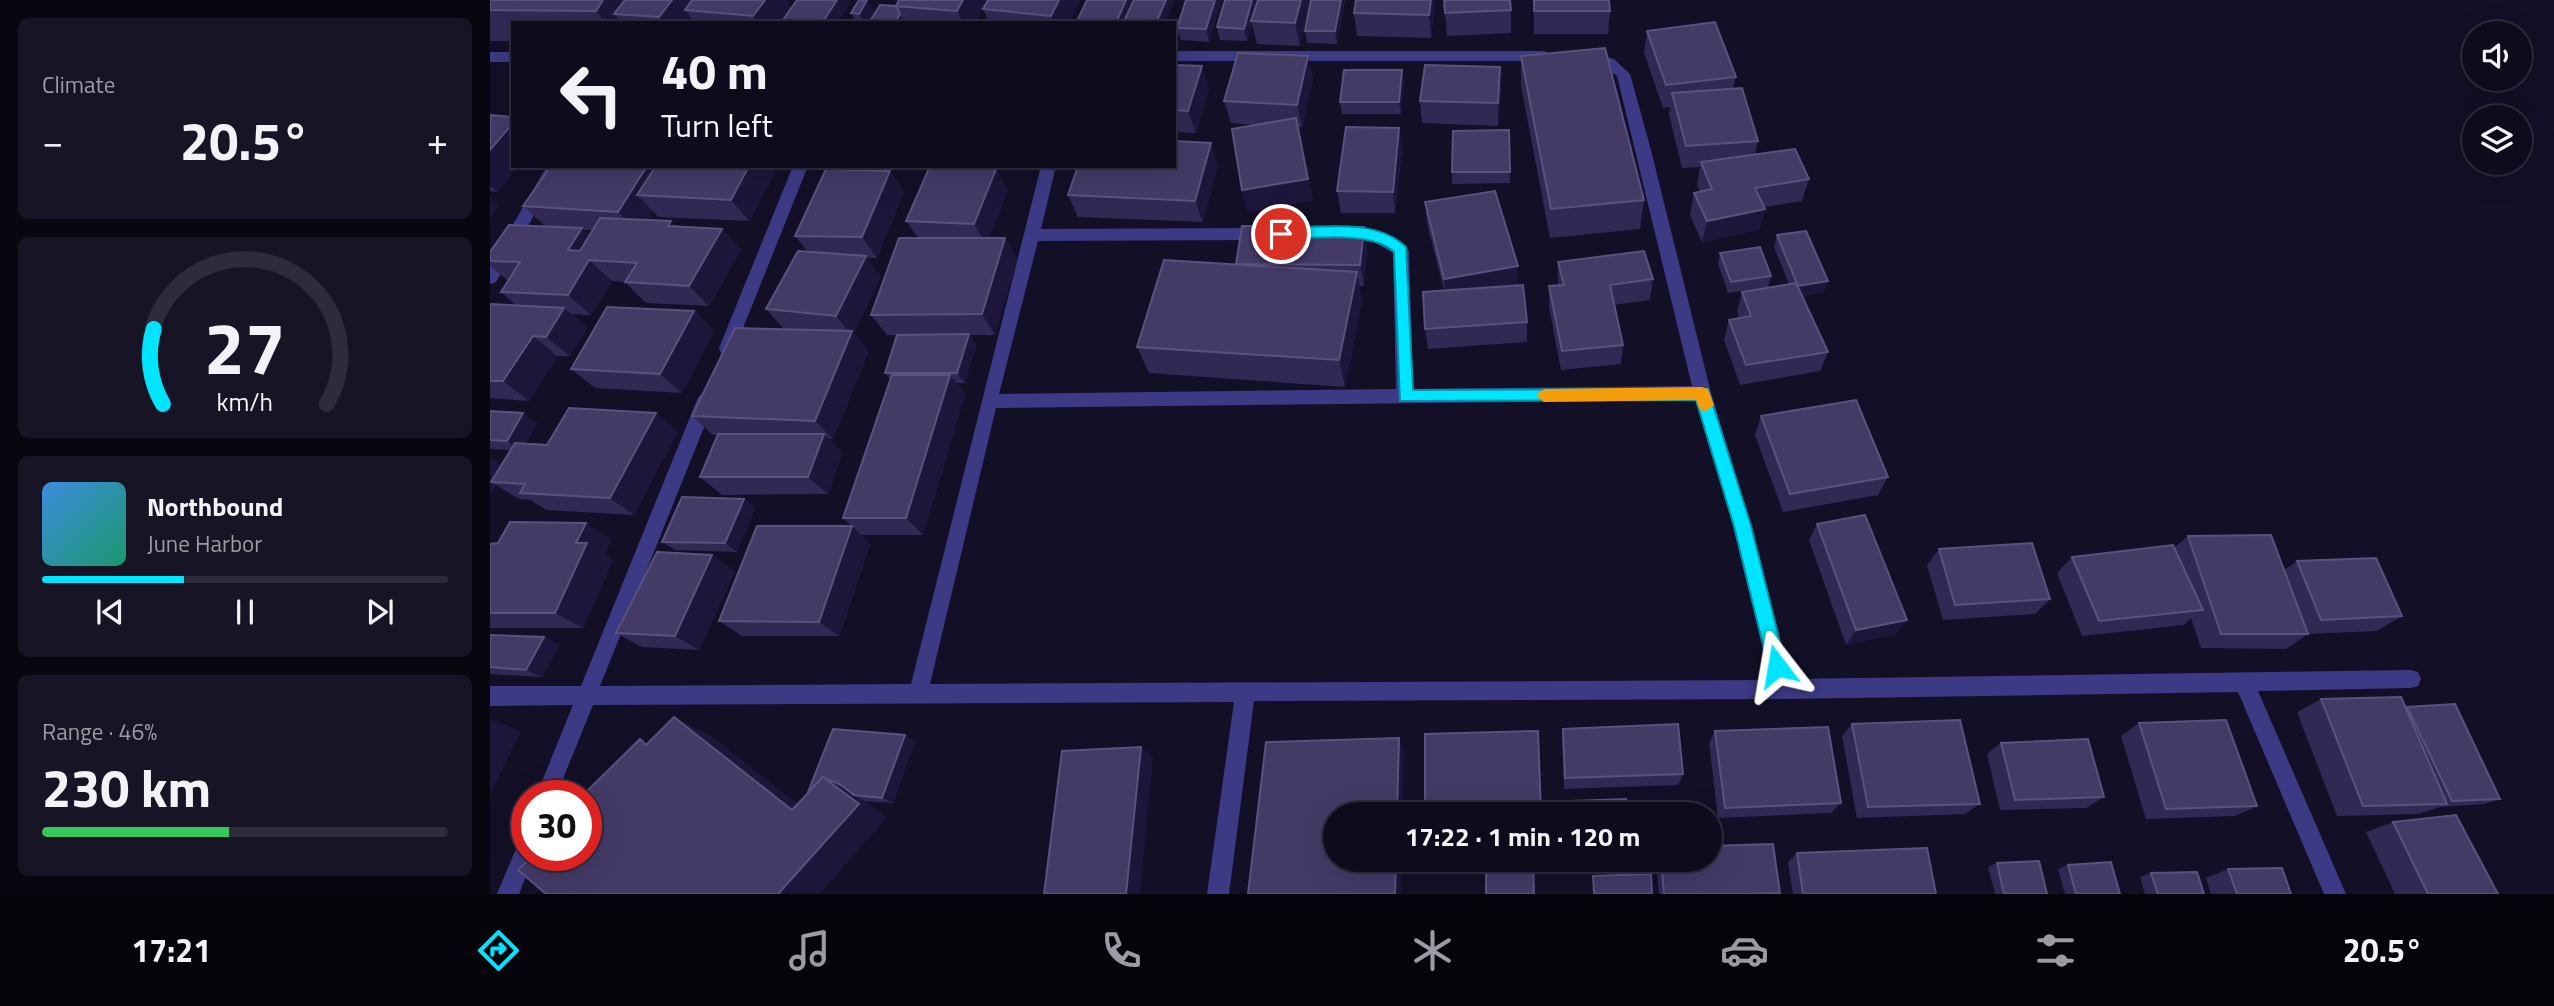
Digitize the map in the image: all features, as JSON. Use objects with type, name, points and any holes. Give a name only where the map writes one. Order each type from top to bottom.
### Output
[{"type":"street","points":[[1176,56],[1589,57],[1609,62],[1623,74],[1702,393],[1742,526],[1783,689]]},
{"type":"street","points":[[490,57],[511,57]]},
{"type":"street","points":[[490,278],[554,168]]},
{"type":"street","points":[[723,359],[800,168]]},
{"type":"street","points":[[918,695],[1048,168]]},
{"type":"street","points":[[1322,233],[1377,235],[1391,241],[1401,250],[1405,396]]},
{"type":"street","points":[[1031,235],[1281,234]]},
{"type":"street","points":[[553,780],[712,385]]},
{"type":"street","points":[[989,401],[1702,393]]},
{"type":"street","points":[[490,696],[1783,689],[2411,680]]},
{"type":"street","points":[[2244,682],[2336,894]]},
{"type":"street","points":[[1218,894],[1245,693]]},
{"type":"street","points":[[508,894],[517,871]]},
{"type":"building","points":[[490,0],[603,0],[596,11],[490,10]]},
{"type":"building","points":[[625,0],[672,0],[659,17],[614,14]]},
{"type":"building","points":[[692,0],[765,0],[753,16],[685,10]]},
{"type":"building","points":[[797,0],[837,0],[823,21],[782,21]]},
{"type":"building","points":[[859,0],[867,0],[859,14],[851,13]]},
{"type":"building","points":[[899,0],[963,0],[957,11],[896,6]]},
{"type":"building","points":[[988,0],[1059,0],[1051,16],[983,9]]},
{"type":"building","points":[[1087,0],[1126,0],[1117,21],[1077,21]]},
{"type":"building","points":[[1134,0],[1166,0],[1157,21],[1124,21]]},
{"type":"building","points":[[1186,0],[1215,0],[1206,29],[1177,28]]},
{"type":"building","points":[[1225,0],[1252,0],[1244,29],[1217,27]]},
{"type":"building","points":[[1258,0],[1301,0],[1295,23],[1251,21]]},
{"type":"building","points":[[1311,0],[1341,0],[1335,31],[1305,31]]},
{"type":"building","points":[[1356,0],[1431,0],[1429,15],[1354,13]]},
{"type":"building","points":[[1444,0],[1510,0],[1511,10],[1445,13]]},
{"type":"building","points":[[1534,0],[1609,0],[1610,11],[1534,11]]},
{"type":"building","points":[[880,5],[896,6],[900,14],[896,21],[870,21]]},
{"type":"building","points":[[1715,22],[1736,77],[1666,85],[1647,31]]},
{"type":"building","points":[[1605,48],[1644,200],[1551,209],[1521,56]]},
{"type":"building","points":[[1238,53],[1308,56],[1297,105],[1224,101]]},
{"type":"building","points":[[1176,65],[1202,66],[1188,111],[1176,110]]},
{"type":"building","points":[[1425,65],[1500,67],[1498,103],[1420,101]]},
{"type":"building","points":[[1344,70],[1402,70],[1399,102],[1340,102]]},
{"type":"building","points":[[1742,88],[1758,141],[1686,146],[1672,93]]},
{"type":"building","points":[[490,115],[511,117],[511,125],[490,150]]},
{"type":"building","points":[[1296,118],[1308,179],[1242,190],[1232,129]]},
{"type":"building","points":[[1346,127],[1399,128],[1393,192],[1337,191]]},
{"type":"building","points":[[1509,130],[1510,172],[1452,172],[1453,131]]},
{"type":"building","points":[[1176,141],[1211,143],[1195,201],[1068,195],[1077,168],[1176,168]]},
{"type":"building","points":[[1795,149],[1809,179],[1755,188],[1765,209],[1707,221],[1694,193],[1712,189],[1701,162]]},
{"type":"building","points":[[550,168],[646,168],[618,212],[523,206]]},
{"type":"building","points":[[655,168],[748,168],[731,200],[637,195]]},
{"type":"building","points":[[929,168],[996,169],[974,224],[906,221]]},
{"type":"building","points":[[826,169],[890,171],[862,237],[795,236]]},
{"type":"building","points":[[1495,191],[1518,266],[1444,279],[1425,202]]},
{"type":"building","points":[[600,218],[671,221],[668,226],[722,229],[689,286],[625,282],[637,263],[589,260],[568,295],[501,292],[520,262],[490,261],[490,252],[509,225],[582,228],[568,250],[580,251]]},
{"type":"building","points":[[1242,226],[1364,227],[1360,265],[1236,264]]},
{"type":"building","points":[[1806,231],[1828,281],[1798,286],[1777,235]]},
{"type":"building","points":[[899,238],[1005,238],[982,314],[871,315]]},
{"type":"building","points":[[1760,247],[1771,276],[1731,282],[1720,253]]},
{"type":"building","points":[[798,251],[866,256],[836,316],[766,309]]},
{"type":"building","points":[[1644,251],[1653,279],[1610,285],[1623,345],[1562,351],[1549,286],[1564,285],[1558,262]]},
{"type":"building","points":[[1164,260],[1357,272],[1339,360],[1137,347]]},
{"type":"building","points":[[1796,283],[1828,352],[1746,365],[1729,320],[1751,316],[1742,292]]},
{"type":"building","points":[[1523,285],[1527,322],[1425,329],[1423,292]]},
{"type":"building","points":[[490,304],[564,308],[546,337],[533,336],[503,381],[490,381]]},
{"type":"building","points":[[607,307],[694,311],[660,374],[571,369]]},
{"type":"building","points":[[735,328],[852,331],[815,421],[692,416]]},
{"type":"building","points":[[969,334],[957,373],[885,373],[897,335]]},
{"type":"building","points":[[892,375],[950,375],[906,518],[843,518]]},
{"type":"building","points":[[1856,400],[1888,477],[1790,494],[1761,416]]},
{"type":"building","points":[[569,408],[656,413],[610,498],[520,493],[525,484],[491,482],[515,443],[547,445]]},
{"type":"building","points":[[490,411],[523,413],[507,441],[490,440]]},
{"type":"building","points":[[718,434],[824,434],[808,477],[700,477]]},
{"type":"building","points":[[682,497],[744,499],[725,543],[662,542]]},
{"type":"building","points":[[1865,515],[1907,620],[1856,630],[1817,524]]},
{"type":"building","points":[[510,522],[586,523],[576,543],[587,543],[555,613],[490,613],[490,544],[498,543]]},
{"type":"building","points":[[757,526],[852,526],[819,622],[719,621]]},
{"type":"building","points":[[2271,535],[2308,634],[2221,634],[2188,536]]},
{"type":"building","points":[[2032,543],[2050,599],[1955,605],[1939,549]]},
{"type":"building","points":[[2173,545],[2203,610],[2099,621],[2072,557]]},
{"type":"building","points":[[657,552],[712,555],[675,636],[616,633]]},
{"type":"building","points":[[2376,558],[2402,616],[2321,620],[2297,561]]},
{"type":"building","points":[[490,635],[544,637],[526,670],[490,667]]},
{"type":"building","points":[[2401,697],[2447,804],[2363,806],[2321,699]]},
{"type":"building","points":[[2455,704],[2500,799],[2452,801],[2407,707]]},
{"type":"building","points":[[674,717],[792,810],[823,777],[859,804],[778,894],[546,894],[519,871],[602,871],[602,780],[598,780],[640,739],[646,745]]},
{"type":"building","points":[[1960,720],[1980,804],[1868,807],[1852,724]]},
{"type":"building","points":[[2226,720],[2257,806],[2166,809],[2139,723]]},
{"type":"building","points":[[1678,724],[1683,774],[1565,778],[1563,729]]},
{"type":"building","points":[[1828,727],[1841,803],[1725,808],[1715,731]]},
{"type":"building","points":[[833,729],[905,735],[882,798],[854,795],[841,785],[823,777],[808,792]]},
{"type":"building","points":[[1538,731],[1541,802],[1425,802],[1425,734]]},
{"type":"building","points":[[1399,738],[1397,802],[1323,802],[1323,872],[1396,872],[1395,894],[1248,894],[1266,742]]},
{"type":"building","points":[[2088,739],[2104,797],[2015,800],[2001,743]]},
{"type":"building","points":[[1141,747],[1126,894],[1044,894],[1062,751]]},
{"type":"building","points":[[1626,799],[1626,802],[1571,802]]},
{"type":"building","points":[[2456,815],[2498,894],[2428,894],[2393,822]]},
{"type":"building","points":[[1773,844],[1780,893],[1664,894],[1662,872],[1722,872],[1722,846]]},
{"type":"building","points":[[1927,848],[1936,894],[1803,894],[1797,853]]},
{"type":"building","points":[[2039,861],[2047,894],[2004,894],[1997,863]]},
{"type":"building","points":[[2111,862],[2120,894],[2076,894],[2068,865]]},
{"type":"building","points":[[2282,868],[2291,894],[2237,894],[2228,869]]},
{"type":"building","points":[[1486,872],[1533,872],[1534,894],[1486,894]]},
{"type":"building","points":[[2197,872],[2204,894],[2158,894],[2151,873]]},
{"type":"building","points":[[1651,874],[1652,894],[1594,894],[1593,876]]},
{"type":"slow traffic","points":[[1544,395],[1702,393],[1706,405]]},
{"type":"route","points":[[1281,234],[1364,233],[1391,241],[1401,250],[1405,396],[1702,393],[1742,526],[1777,666]]}]
